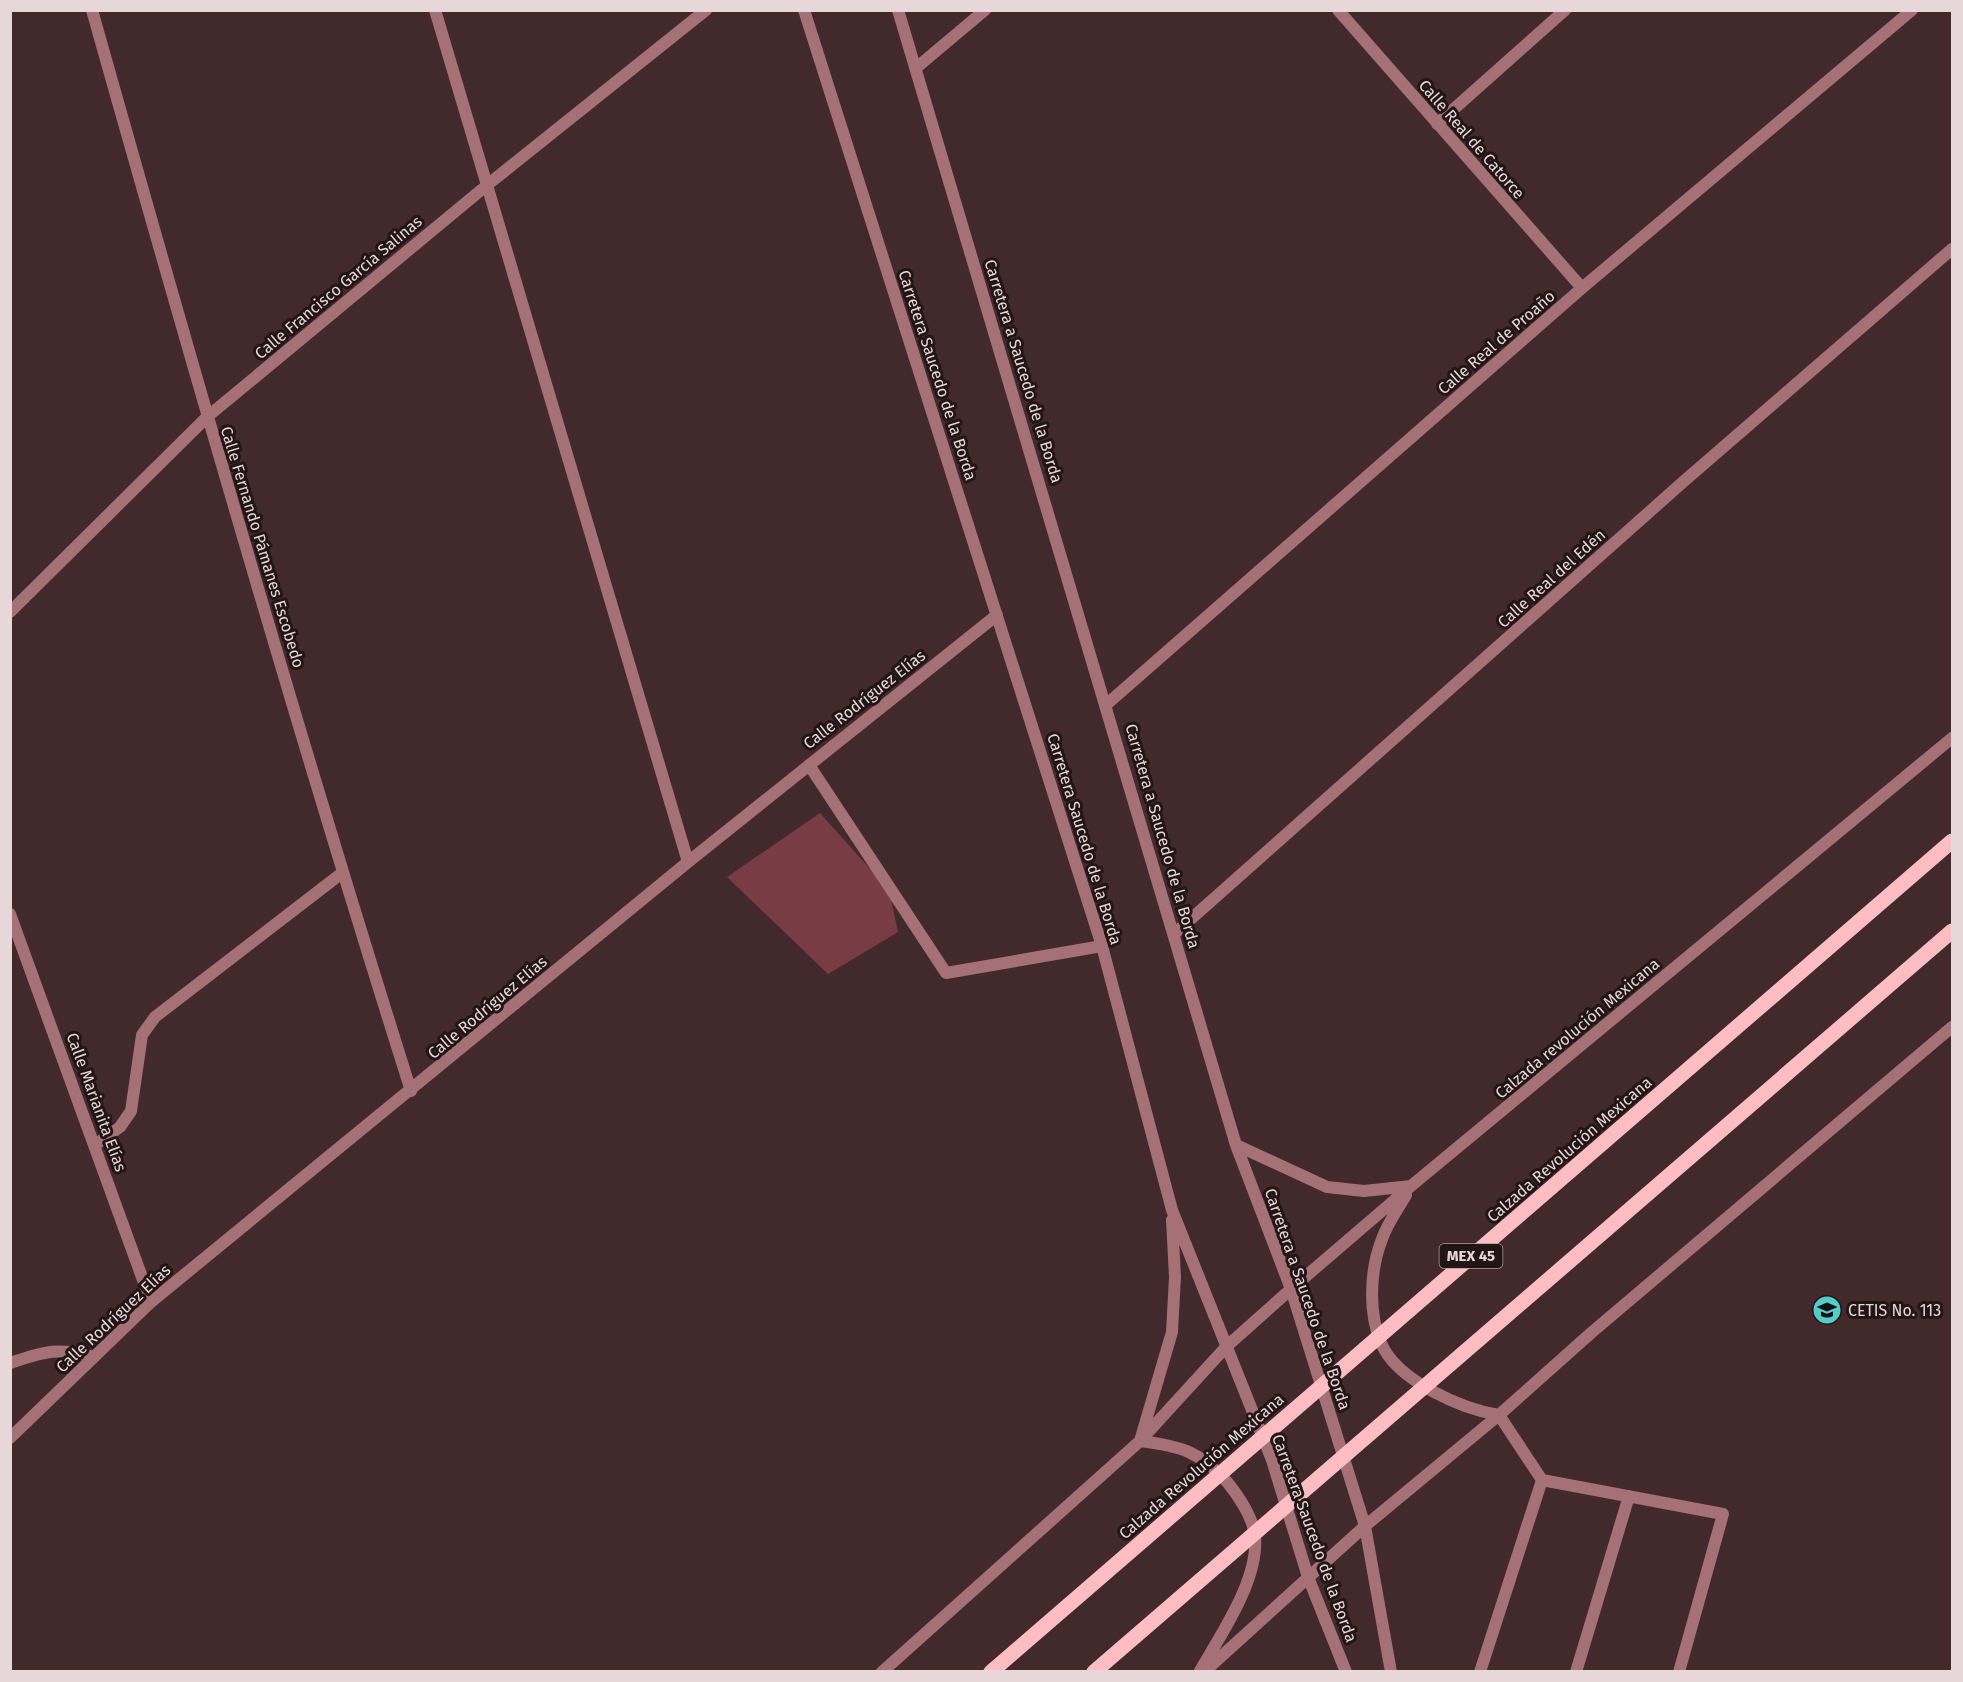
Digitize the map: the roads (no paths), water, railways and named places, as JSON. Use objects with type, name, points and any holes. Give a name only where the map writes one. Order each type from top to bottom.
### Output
[{"type":"main road","name":"Calzada Revolución Mexicana","points":[[990,1671],[1953,841]]},
{"type":"main road","points":[[1094,1671],[1953,931]]},
{"type":"street","name":"Calle Fernando Pámanes Escobedo","points":[[92,10],[207,417],[342,873],[411,1091]]},
{"type":"street","points":[[435,10],[688,862]]},
{"type":"street","name":"Calle Francisco García Salinas","points":[[10,612],[207,417],[486,186],[706,10]]},
{"type":"street","name":"Carretera Saucedo de la Borda","points":[[804,10],[1102,946],[1172,1210],[1272,1460],[1308,1576],[1346,1671]]},
{"type":"street","name":"Carretera a Saucedo de la Borda","points":[[898,10],[1107,704],[1236,1145],[1291,1289],[1365,1526],[1391,1671]]},
{"type":"street","points":[[916,68],[985,10]]},
{"type":"street","points":[[1437,124],[1565,10]]},
{"type":"street","name":"Calle Real de Proaño","points":[[1107,704],[1582,288],[1912,10]]},
{"type":"street","name":"Calle Real de Catorce","points":[[1344,12],[1437,124],[1582,288]]},
{"type":"street","name":"Calle Real del Edén","points":[[1174,934],[1683,482],[1953,249]]},
{"type":"street","name":"Calle Rodríguez Elías","points":[[10,1438],[151,1302],[688,862],[997,615]]},
{"type":"street","name":"Calzada revolución Mexicana","points":[[882,1671],[1140,1440],[1226,1347],[1291,1289],[1411,1186],[1953,738]]},
{"type":"street","points":[[808,765],[946,973],[1102,946]]},
{"type":"street","points":[[94,1145],[120,1127],[131,1111],[142,1035],[155,1017],[342,873]]},
{"type":"street","name":"Calle Marianita Elías","points":[[10,914],[151,1302]]},
{"type":"street","points":[[1204,1671],[1365,1526],[1499,1415],[1591,1333],[1953,1027]]},
{"type":"street","points":[[1236,1145],[1327,1187],[1364,1191],[1411,1186]]},
{"type":"street","points":[[1411,1186],[1382,1239],[1373,1277],[1374,1310],[1382,1344],[1406,1372],[1456,1405],[1499,1415],[1542,1480],[1723,1514],[1679,1671]]},
{"type":"street","points":[[1172,1210],[1175,1277],[1172,1332],[1140,1440],[1177,1445],[1199,1457],[1241,1498],[1255,1535],[1252,1562],[1242,1593],[1199,1671]]},
{"type":"street","points":[[10,1363],[49,1351],[68,1350],[94,1357]]},
{"type":"street","points":[[1480,1671],[1542,1480]]},
{"type":"street","points":[[1576,1671],[1629,1496]]},
{"type":"place","name":"CETIS No. 113","points":[[1827,1310]]}]
